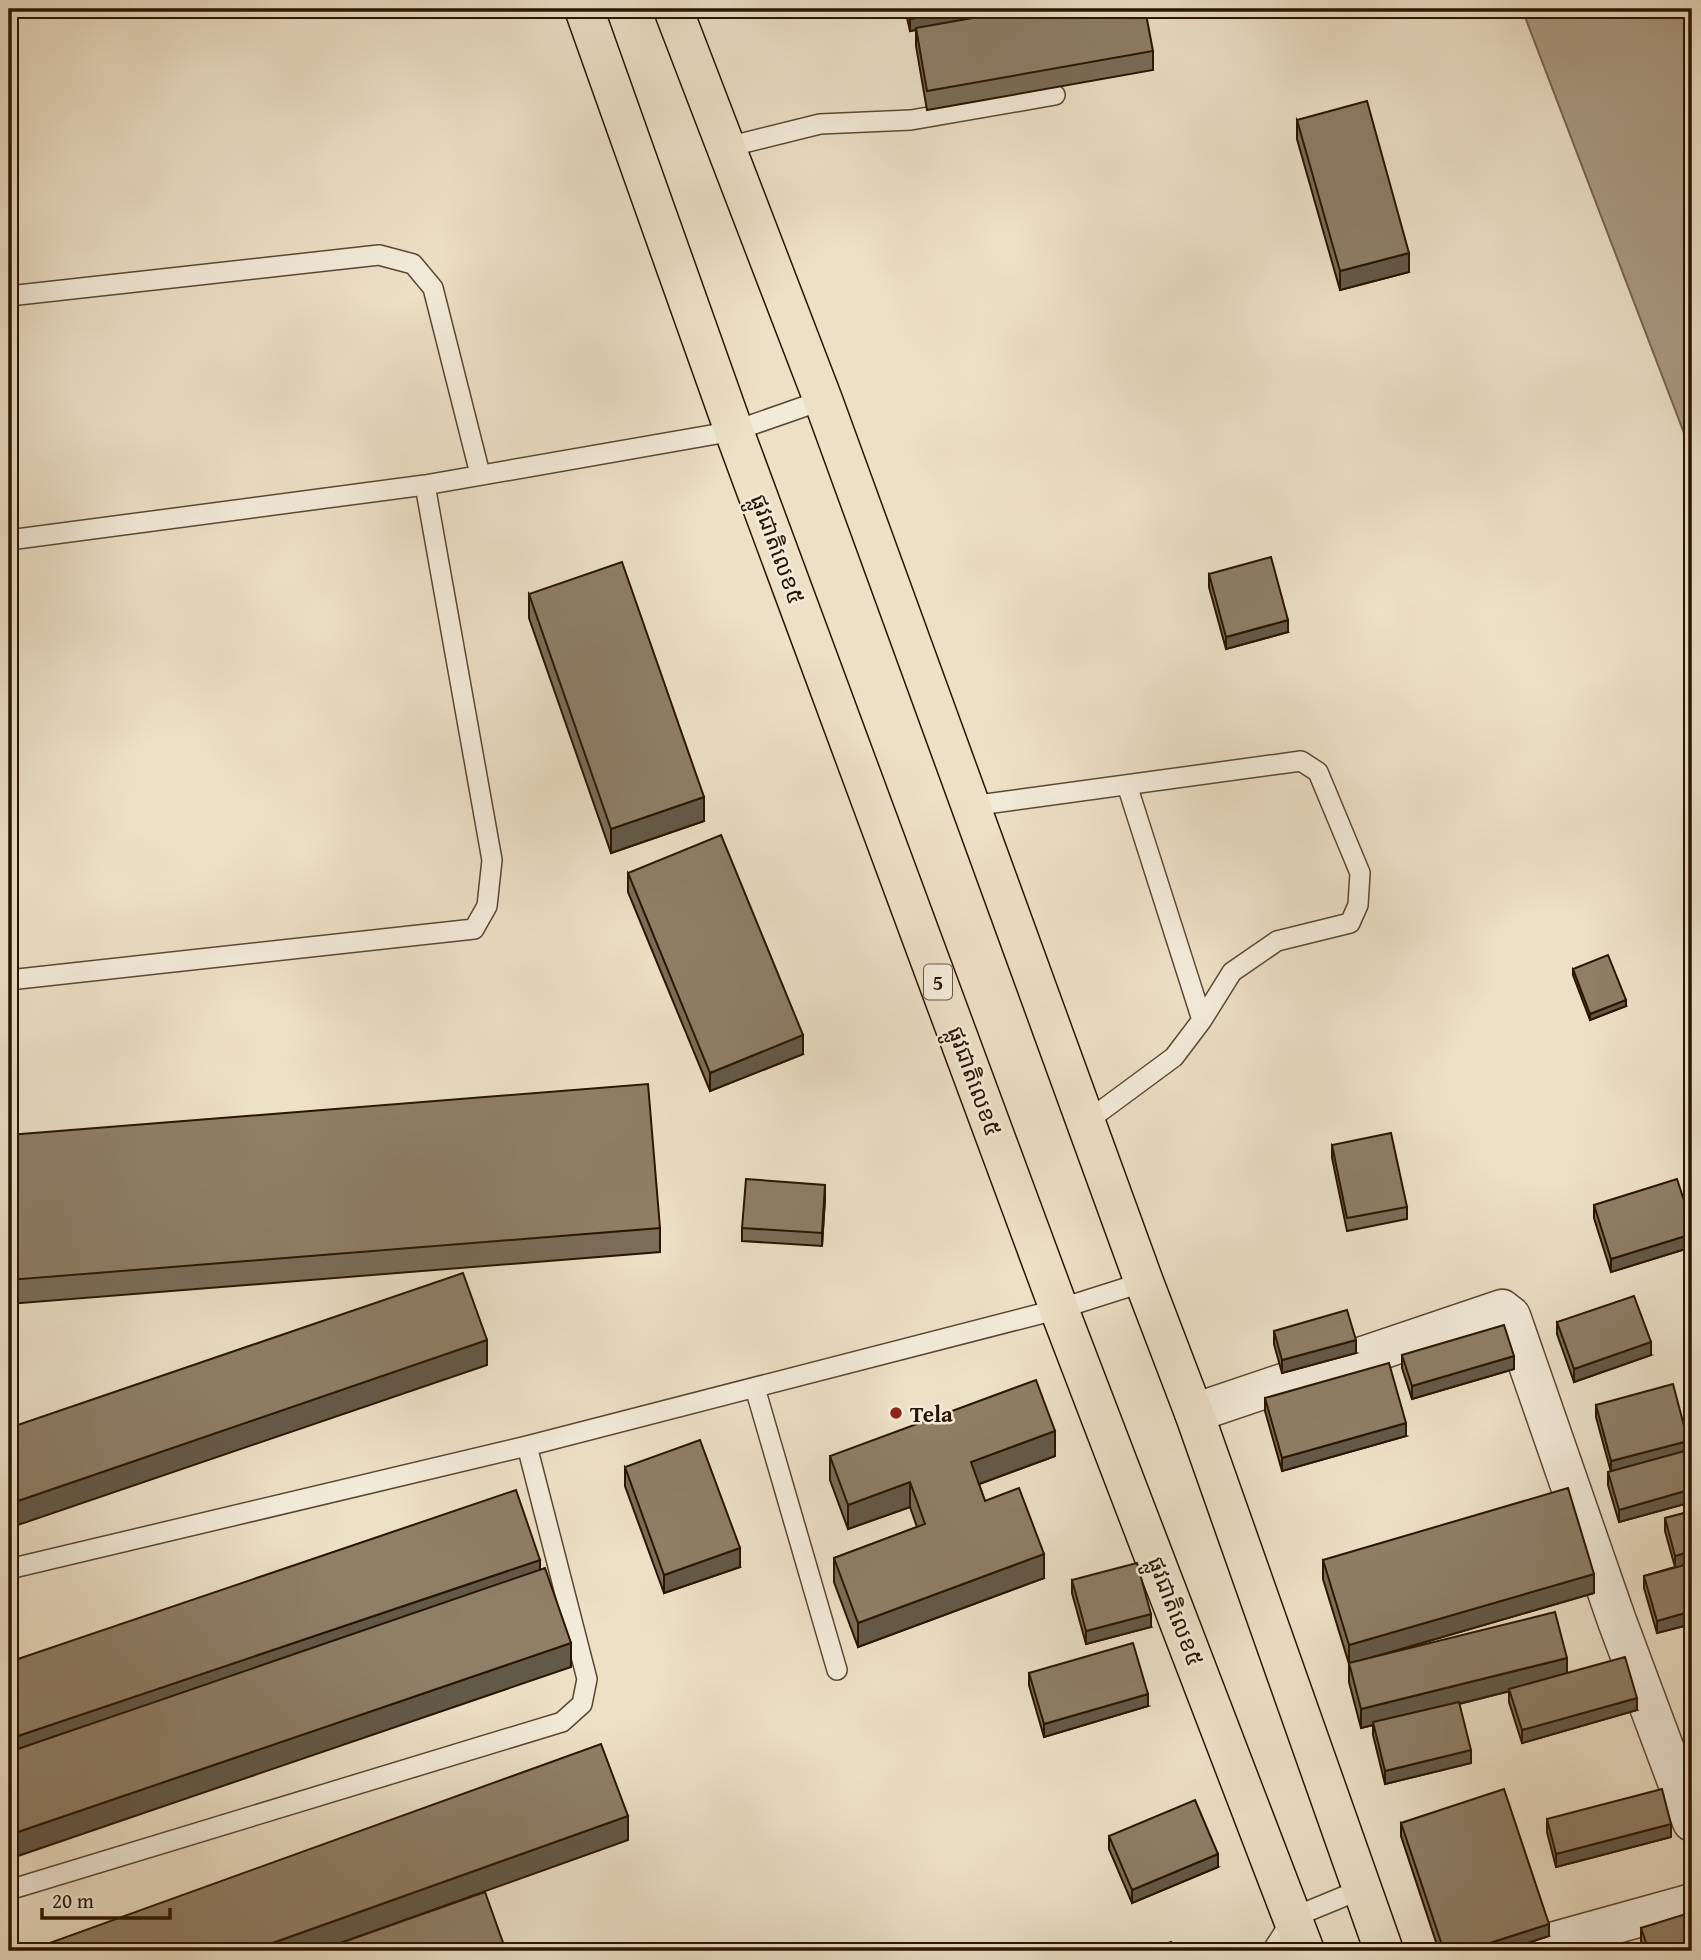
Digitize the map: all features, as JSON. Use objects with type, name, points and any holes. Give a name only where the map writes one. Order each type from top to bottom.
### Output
[{"type":"highway","name":"ផ្លូវជាតិលេខ៥","points":[[584,9],[734,431],[1059,1309],[1299,1934]]},
{"type":"highway","points":[[673,9],[823,400],[1194,1413],[1384,1951]]},
{"type":"street","points":[[1194,1413],[1502,1309],[1511,1316],[1617,1621],[1692,1822]]},
{"type":"street","points":[[1519,1951],[1692,1903]]},
{"type":"lane","points":[[727,147],[820,124],[911,120],[1055,95]]},
{"type":"lane","points":[[9,296],[379,255],[413,264],[433,288],[480,474]]},
{"type":"lane","points":[[9,540],[425,485],[734,431],[823,400]]},
{"type":"lane","points":[[9,980],[474,929],[487,906],[492,859],[425,485]]},
{"type":"lane","points":[[971,806],[1301,761],[1318,772],[1360,873],[1358,905],[1350,923],[1277,941],[1232,972],[1202,1020],[1174,1057],[1086,1122]]},
{"type":"lane","points":[[1128,785],[1202,1020]]},
{"type":"lane","points":[[9,1569],[527,1446],[1059,1309],[1144,1282]]},
{"type":"lane","points":[[755,1388],[837,1670]]},
{"type":"lane","points":[[9,1890],[562,1722],[582,1704],[587,1679],[527,1446]]},
{"type":"lane","points":[[1272,1951],[1362,1889]]},
{"type":"shaded area","points":[[1522,9],[1692,9],[1692,454]]},
{"type":"building","points":[[908,9],[958,9],[910,19]]},
{"type":"building","points":[[1023,9],[1145,9],[1153,51],[927,91],[916,28]]},
{"type":"building","points":[[1367,101],[1409,253],[1340,271],[1297,120]]},
{"type":"building","points":[[1271,557],[1288,620],[1226,637],[1209,574]]},
{"type":"building","points":[[622,562],[704,797],[611,829],[529,594]]},
{"type":"building","points":[[721,835],[803,1035],[710,1073],[628,873]]},
{"type":"building","points":[[1608,955],[1626,1000],[1590,1014],[1573,969]]},
{"type":"building","points":[[648,1084],[660,1228],[9,1280],[9,1135]]},
{"type":"building","points":[[1391,1133],[1407,1207],[1347,1218],[1332,1145]]},
{"type":"building","points":[[746,1179],[825,1185],[822,1233],[742,1228]]},
{"type":"building","points":[[1677,1179],[1692,1225],[1692,1234],[1611,1259],[1594,1205]]},
{"type":"building","points":[[463,1273],[487,1340],[9,1504],[9,1428]]},
{"type":"building","points":[[1634,1296],[1651,1342],[1574,1369],[1557,1322]]},
{"type":"building","points":[[1347,1310],[1356,1340],[1282,1360],[1274,1331]]},
{"type":"building","points":[[1504,1325],[1514,1356],[1412,1386],[1402,1355]]},
{"type":"building","points":[[1389,1363],[1406,1423],[1282,1458],[1265,1398]]},
{"type":"building","points":[[1036,1380],[1055,1431],[971,1462],[985,1501],[1019,1488],[1044,1554],[858,1623],[834,1558],[925,1524],[910,1482],[848,1505],[830,1456]]},
{"type":"building","points":[[1673,1384],[1688,1441],[1611,1461],[1596,1405]]},
{"type":"building","points":[[700,1440],[740,1548],[664,1575],[625,1467]]},
{"type":"building","points":[[1692,1449],[1692,1489],[1619,1510],[1608,1472]]},
{"type":"building","points":[[1568,1488],[1594,1574],[1349,1645],[1323,1560]]},
{"type":"building","points":[[516,1490],[540,1560],[9,1739],[9,1662]]},
{"type":"building","points":[[1692,1511],[1692,1551],[1675,1556],[1665,1518]]},
{"type":"building","points":[[1137,1563],[1151,1614],[1086,1631],[1072,1580]]},
{"type":"building","points":[[1692,1563],[1692,1611],[1657,1621],[1644,1576]]},
{"type":"building","points":[[545,1568],[571,1643],[9,1835],[9,1752]]},
{"type":"building","points":[[1555,1612],[1567,1658],[1361,1709],[1349,1663]]},
{"type":"building","points":[[1133,1643],[1148,1694],[1044,1724],[1029,1673]]},
{"type":"building","points":[[1625,1657],[1637,1698],[1522,1730],[1509,1689]]},
{"type":"building","points":[[1459,1702],[1471,1750],[1385,1771],[1373,1722]]},
{"type":"building","points":[[601,1744],[628,1816],[250,1951],[33,1949]]},
{"type":"building","points":[[1504,1789],[1549,1924],[1465,1951],[1444,1951],[1401,1823]]},
{"type":"building","points":[[1662,1789],[1671,1824],[1556,1854],[1547,1819]]},
{"type":"building","points":[[1195,1800],[1218,1854],[1132,1890],[1109,1836]]},
{"type":"building","points":[[485,1892],[506,1951],[318,1951]]},
{"type":"building","points":[[1692,1912],[1692,1951],[1649,1951],[1641,1928]]},
{"type":"building","points":[[1171,1942],[1174,1951],[1144,1951]]},
{"type":"place","name":"Tela","points":[[896,1413]]}]
